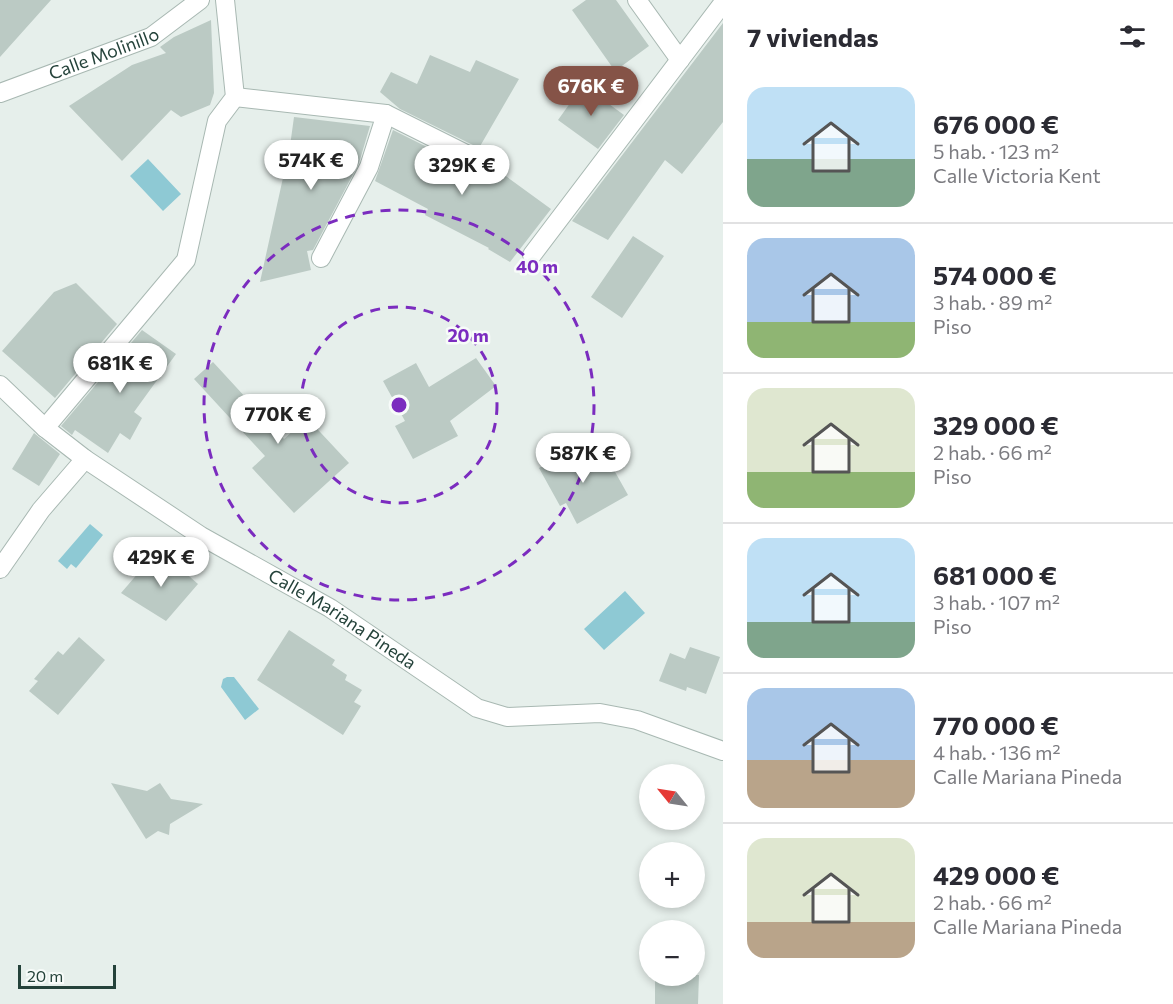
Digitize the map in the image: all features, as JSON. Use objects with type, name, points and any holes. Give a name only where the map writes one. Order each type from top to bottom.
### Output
[{"type":"street","name":"Calle Molinillo","points":[[0,93],[151,37],[200,0]]},
{"type":"street","points":[[45,428],[186,260],[218,121],[235,97],[225,0]]},
{"type":"street","points":[[637,0],[680,60]]},
{"type":"street","points":[[532,255],[723,3]]},
{"type":"street","points":[[235,97],[386,114],[494,168]]},
{"type":"street","points":[[321,258],[369,167],[386,114]]},
{"type":"street","name":"Calle Mariana Pineda","points":[[0,385],[45,428],[85,459],[201,536],[330,608],[477,708],[507,717],[600,713],[637,720],[723,751]]},
{"type":"street","points":[[0,569],[41,510],[85,459]]},
{"type":"water","points":[[148,159],[181,194],[163,211],[130,176]]},
{"type":"water","points":[[90,524],[103,535],[76,568],[71,564],[67,569],[58,561]]},
{"type":"water","points":[[625,591],[645,613],[604,650],[584,629]]},
{"type":"water","points":[[234,677],[259,709],[245,720],[221,687],[223,679]]},
{"type":"building","points":[[0,0],[51,0],[0,57]]},
{"type":"building","points":[[586,0],[616,0],[649,46],[615,71],[572,10]]},
{"type":"building","points":[[211,20],[214,93],[210,105],[181,117],[171,110],[122,161],[69,106],[132,65],[166,53],[160,47],[174,37]]},
{"type":"building","points":[[723,23],[723,122],[682,174],[665,160],[608,240],[572,221]]},
{"type":"building","points":[[430,55],[470,72],[476,60],[519,79],[479,148],[400,109],[380,92],[391,72],[417,84]]},
{"type":"building","points":[[583,85],[624,115],[598,149],[558,120]]},
{"type":"building","points":[[294,117],[370,126],[359,163],[313,250],[307,251],[311,270],[260,282],[290,146]]},
{"type":"building","points":[[393,130],[489,178],[495,179],[503,174],[551,209],[510,262],[489,248],[425,215],[428,209],[375,181]]},
{"type":"building","points":[[633,236],[664,256],[622,318],[591,297]]},
{"type":"building","points":[[76,283],[117,324],[55,398],[2,351],[54,292]]},
{"type":"building","points":[[142,330],[176,354],[134,412],[142,418],[130,440],[120,433],[108,453],[75,430],[72,435],[61,426]]},
{"type":"building","points":[[476,358],[496,386],[450,421],[458,436],[413,459],[395,426],[405,421],[383,381],[416,363],[429,387]]},
{"type":"building","points":[[213,362],[284,439],[307,418],[349,463],[294,513],[252,468],[265,456],[194,379]]},
{"type":"building","points":[[34,433],[60,454],[39,486],[12,469]]},
{"type":"building","points":[[573,448],[583,466],[605,454],[628,495],[577,524],[566,503],[560,506],[539,468]]},
{"type":"building","points":[[165,555],[198,584],[166,621],[121,593],[146,564],[153,570]]},
{"type":"building","points":[[289,630],[335,660],[332,665],[347,675],[345,680],[362,690],[354,702],[361,706],[343,735],[257,680]]},
{"type":"building","points":[[79,637],[105,660],[58,715],[29,691],[38,681],[34,679],[58,651],[63,655]]},
{"type":"building","points":[[690,647],[720,657],[706,694],[687,687],[686,691],[659,681],[670,653],[685,659]]},
{"type":"building","points":[[111,783],[147,791],[160,783],[171,799],[203,804],[170,824],[169,835],[158,831],[146,839]]},
{"type":"building","points":[[655,986],[699,986],[698,1004],[655,1004]]}]
